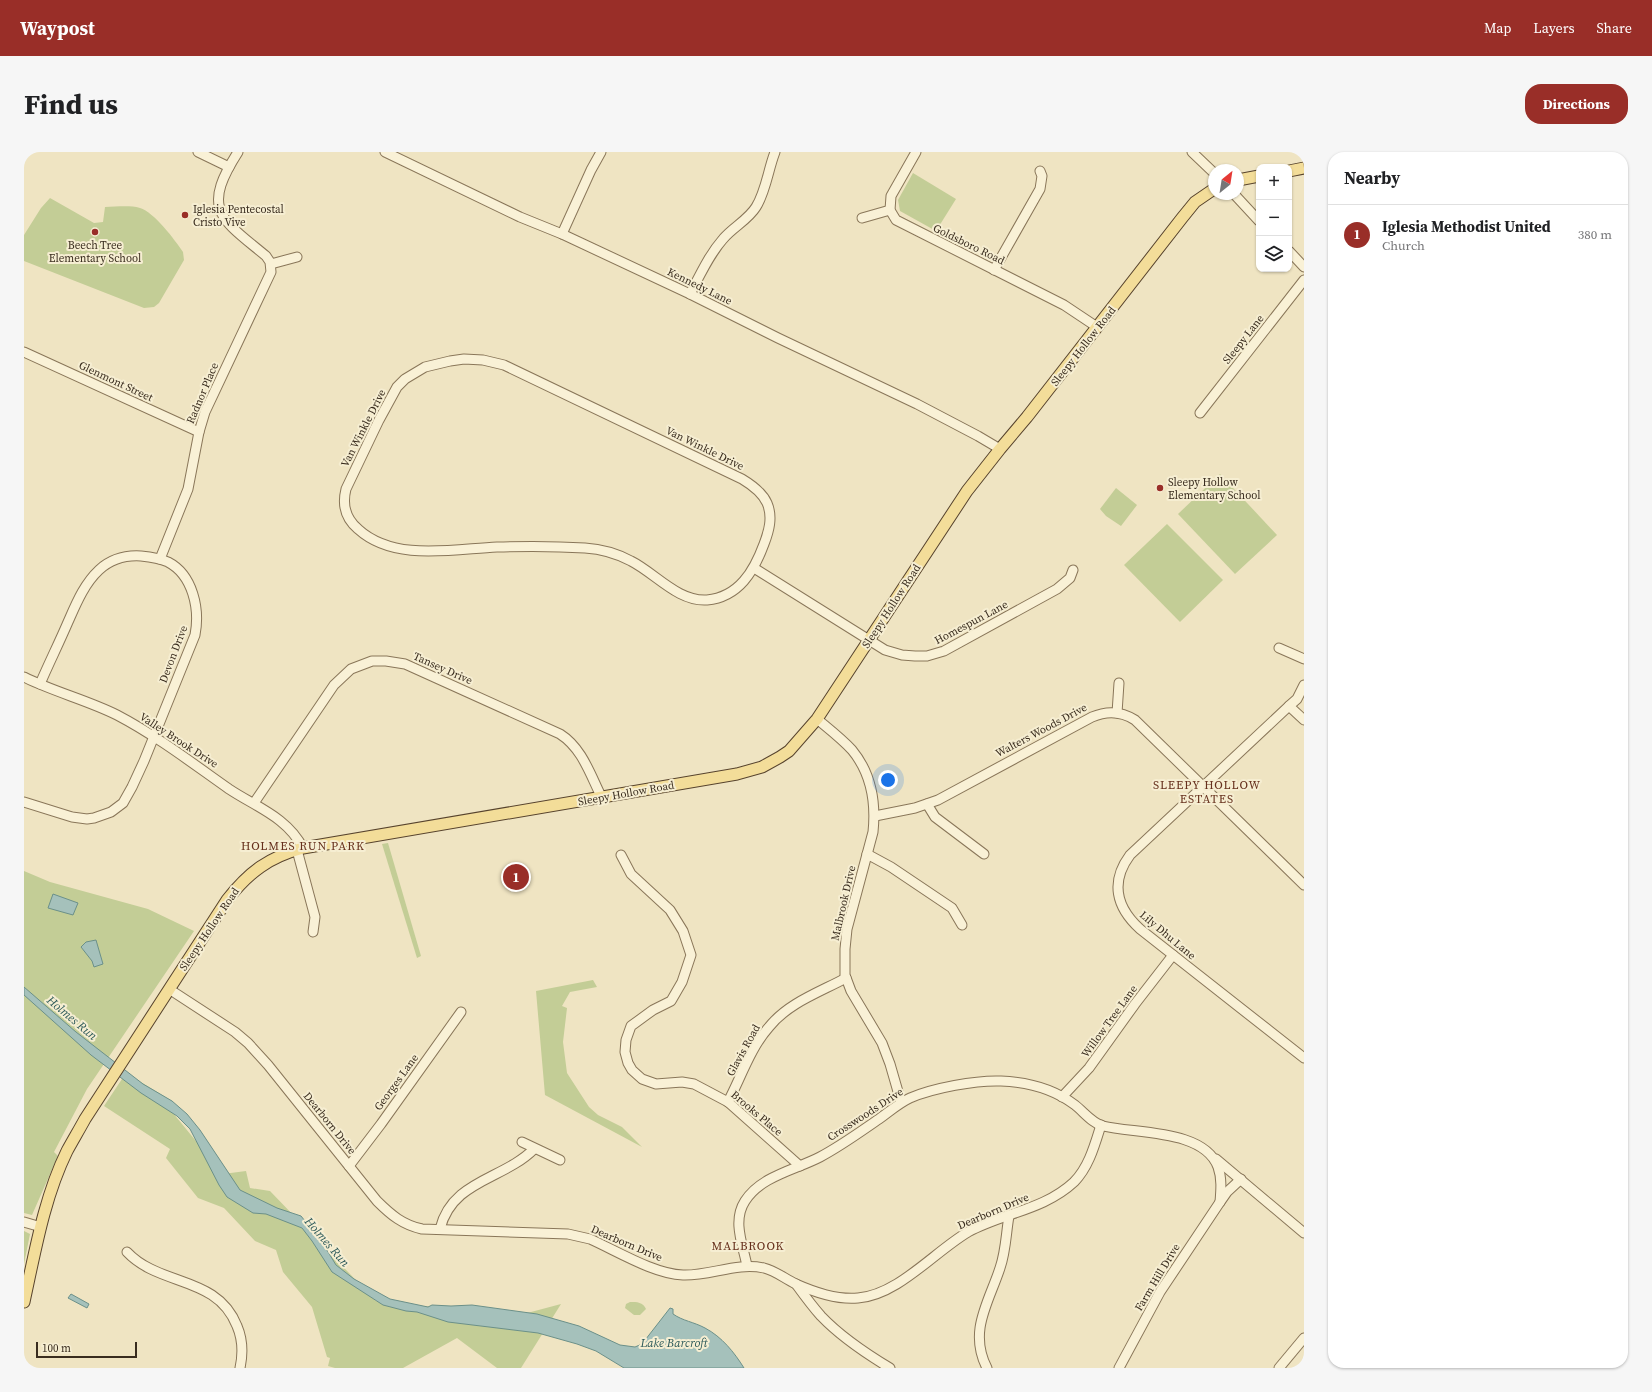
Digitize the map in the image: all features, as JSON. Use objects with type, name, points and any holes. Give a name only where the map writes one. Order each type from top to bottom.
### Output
[{"type":"main road","points":[[1292,170],[1304,168]]},
{"type":"main road","points":[[1244,179],[1256,177]]},
{"type":"main road","name":"Sleepy Hollow Road","points":[[24,1302],[41,1227],[52,1188],[67,1152],[85,1119],[227,900],[249,875],[267,862],[300,849],[565,804],[601,796],[737,774],[762,768],[789,751],[817,719],[967,491],[1027,417],[1182,218],[1195,202],[1208,193]]},
{"type":"street","points":[[198,152],[229,167]]},
{"type":"street","points":[[238,152],[229,167],[219,192],[219,210],[228,224],[266,256],[271,264],[297,258]]},
{"type":"street","name":"Kennedy Lane","points":[[385,152],[520,217],[562,234],[690,294],[778,338],[917,404],[1000,449]]},
{"type":"street","points":[[562,234],[591,170],[601,152]]},
{"type":"street","points":[[690,294],[716,247],[724,237],[756,207],[775,152]]},
{"type":"street","points":[[862,218],[890,210],[891,196],[916,152]]},
{"type":"street","points":[[1192,152],[1208,167]]},
{"type":"street","points":[[994,270],[1040,189],[1042,176],[1040,170]]},
{"type":"street","points":[[1240,200],[1256,218]]},
{"type":"street","name":"Goldsboro Road","points":[[890,210],[896,220],[902,224],[1064,305],[1097,327]]},
{"type":"street","points":[[1292,254],[1304,267]]},
{"type":"street","name":"Radnor Place","points":[[160,559],[188,489],[198,432],[211,397],[270,276],[271,264]]},
{"type":"street","name":"Sleepy Lane","points":[[1200,413],[1304,280]]},
{"type":"street","name":"Glenmont Street","points":[[24,352],[198,432]]},
{"type":"street","name":"Van Winkle Drive","points":[[464,359],[483,360],[504,365],[742,479],[758,489],[768,504],[770,520],[767,537],[754,568],[749,576],[724,596],[699,600],[679,593],[631,560],[606,550],[543,545],[444,550],[398,549],[371,539],[354,526],[346,512],[344,496],[346,488],[382,414],[391,397],[405,379],[420,370],[436,364],[464,359]]},
{"type":"street","name":"Devon Drive","points":[[24,802],[78,819],[94,818],[111,812],[123,803],[132,787],[191,647],[198,622],[196,603],[188,584],[172,565],[160,559],[132,556],[109,563],[92,577],[78,600],[40,684]]},
{"type":"street","points":[[754,568],[868,640]]},
{"type":"street","name":"Homespun Lane","points":[[868,640],[885,650],[902,655],[927,656],[944,651],[1057,589],[1070,578],[1073,570]]},
{"type":"street","points":[[1279,648],[1304,659]]},
{"type":"street","name":"Tansey Drive","points":[[254,803],[334,685],[351,669],[358,665],[378,661],[412,666],[560,734],[574,746],[581,756],[601,796]]},
{"type":"street","name":"Valley Brook Drive","points":[[24,677],[115,714],[154,736],[293,831],[300,849],[315,917],[313,932]]},
{"type":"street","points":[[1117,713],[1119,683]]},
{"type":"street","name":"Lily Dhu Lane","points":[[1304,685],[1297,699],[1130,855],[1121,870],[1118,881],[1118,895],[1122,908],[1127,916],[1140,929],[1304,1058]]},
{"type":"street","points":[[1289,706],[1304,720]]},
{"type":"street","name":"Walters Woods Drive","points":[[875,816],[927,804],[947,796],[978,777],[1092,716],[1104,713],[1124,714],[1135,720],[1304,885]]},
{"type":"street","name":"Malbrook Drive","points":[[817,719],[846,745],[859,761],[872,790],[875,816],[873,832],[848,929],[845,949],[846,978],[851,991],[882,1043],[901,1102]]},
{"type":"street","points":[[927,804],[935,817],[984,854]]},
{"type":"street","points":[[867,854],[891,867],[952,908],[962,925]]},
{"type":"street","name":"Brooks Place","points":[[621,855],[631,874],[670,910],[683,932],[691,955],[682,982],[671,1001],[653,1010],[631,1026],[626,1040],[625,1052],[632,1070],[642,1079],[656,1084],[682,1082],[694,1084],[728,1102],[800,1166]]},
{"type":"street","name":"Willow Tree Lane","points":[[1062,1097],[1089,1068],[1135,1004],[1173,955]]},
{"type":"street","name":"Glavis Road","points":[[728,1102],[758,1043],[769,1027],[788,1010],[846,978]]},
{"type":"street","name":"Dearborn Drive","points":[[169,989],[230,1028],[248,1043],[377,1201],[397,1220],[414,1227],[568,1234],[580,1236],[590,1239],[657,1270],[683,1275],[707,1273],[747,1266],[764,1268],[795,1284],[833,1295],[856,1298],[865,1297],[894,1285],[943,1249],[970,1232],[1047,1201],[1076,1180],[1090,1155],[1101,1125]]},
{"type":"street","name":"Georges Lane","points":[[349,1166],[462,1012]]},
{"type":"street","name":"Crosswoods Drive","points":[[747,1266],[739,1227],[740,1210],[751,1192],[776,1177],[821,1157],[863,1130],[901,1102],[918,1095],[943,1088],[994,1081],[1008,1081],[1037,1086],[1062,1097],[1101,1125],[1163,1134],[1191,1143],[1210,1154],[1240,1180]]},
{"type":"street","points":[[522,1142],[560,1160]]},
{"type":"street","points":[[440,1229],[446,1211],[470,1187],[514,1166],[526,1157],[534,1148]]},
{"type":"street","points":[[1210,1154],[1218,1167],[1220,1175],[1220,1202]]},
{"type":"street","points":[[1220,1202],[1227,1192],[1240,1180],[1304,1233]]},
{"type":"street","name":"Farm Hill Drive","points":[[1119,1368],[1160,1292],[1220,1202]]},
{"type":"street","points":[[987,1368],[983,1360],[979,1343],[981,1319],[1004,1255],[1009,1216]]},
{"type":"street","points":[[24,1222],[41,1227]]},
{"type":"street","points":[[127,1252],[139,1263],[148,1268],[207,1291],[224,1304],[235,1320],[240,1335],[242,1351],[240,1368]]},
{"type":"street","points":[[795,1284],[833,1328],[858,1348],[890,1368]]},
{"type":"street","points":[[1279,1368],[1304,1338]]},
{"type":"green space","points":[[913,173],[956,199],[936,231],[900,211],[898,200]]},
{"type":"green space","name":"Beech Tree Elementary School","points":[[50,198],[94,223],[103,222],[105,207],[136,207],[152,215],[170,234],[183,252],[184,260],[159,303],[154,307],[144,308],[24,261],[24,235],[41,208]]},
{"type":"green space","points":[[1220,474],[1277,535],[1235,574],[1178,514]]},
{"type":"green space","points":[[1116,488],[1137,505],[1121,526],[1106,516],[1100,509]]},
{"type":"green space","points":[[1167,524],[1223,580],[1180,622],[1124,565]]},
{"type":"green space","points":[[388,843],[421,956],[417,958],[382,844]]},
{"type":"green space","points":[[24,871],[50,882],[148,909],[194,931],[87,1089],[54,1152],[58,1156],[32,1215],[24,1213]]},
{"type":"green space","points":[[593,980],[597,987],[570,992],[562,1006],[567,1008],[563,1042],[567,1073],[589,1107],[598,1115],[622,1127],[642,1147],[545,1095],[536,991]]},
{"type":"green space","points":[[126,1073],[172,1101],[168,1107],[223,1174],[246,1171],[250,1188],[270,1191],[376,1301],[516,1316],[561,1304],[521,1368],[497,1368],[457,1338],[403,1368],[335,1368],[328,1366],[330,1358],[327,1357],[312,1307],[283,1272],[276,1250],[255,1241],[224,1208],[198,1198],[166,1158],[170,1149],[104,1106]]},
{"type":"green space","points":[[24,1231],[30,1234],[24,1264]]},
{"type":"green space","points":[[630,1302],[637,1302],[646,1309],[640,1315],[634,1315],[625,1308],[626,1304]]},
{"type":"water","points":[[53,894],[78,903],[73,915],[48,908]]},
{"type":"water","points":[[96,940],[103,964],[94,967],[92,961],[81,947],[86,942]]},
{"type":"water","name":"Lake Barcroft","points":[[24,987],[76,1032],[143,1084],[172,1101],[187,1114],[200,1130],[240,1190],[277,1208],[301,1216],[322,1242],[336,1265],[354,1279],[390,1299],[428,1307],[432,1305],[472,1305],[537,1314],[579,1326],[620,1345],[635,1347],[642,1344],[670,1308],[673,1309],[673,1314],[701,1326],[722,1340],[744,1368],[624,1368],[596,1351],[538,1333],[448,1322],[417,1312],[406,1311],[383,1305],[332,1272],[302,1228],[266,1214],[253,1213],[227,1197],[219,1185],[190,1129],[177,1116],[141,1093],[91,1055],[24,995]]},
{"type":"water","points":[[71,1294],[89,1304],[87,1308],[68,1298]]},
{"type":"place","name":"Iglesia Pentecostal Cristo Vive","points":[[185,215]]},
{"type":"place","name":"Beech Tree Elementary School","points":[[95,232]]},
{"type":"place","name":"Sleepy Hollow Elementary School","points":[[1160,488]]},
{"type":"place","name":"Iglesia Methodist United","points":[[516,877]]},
{"type":"district","name":"SLEEPY HOLLOW ESTATES","points":[[1207,792]]},
{"type":"district","name":"HOLMES RUN PARK","points":[[303,846]]},
{"type":"district","name":"MALBROOK","points":[[748,1246]]},
{"type":"water label","name":"Holmes Run","points":[[72,1018]]},
{"type":"water label","name":"Holmes Run","points":[[327,1242]]}]
